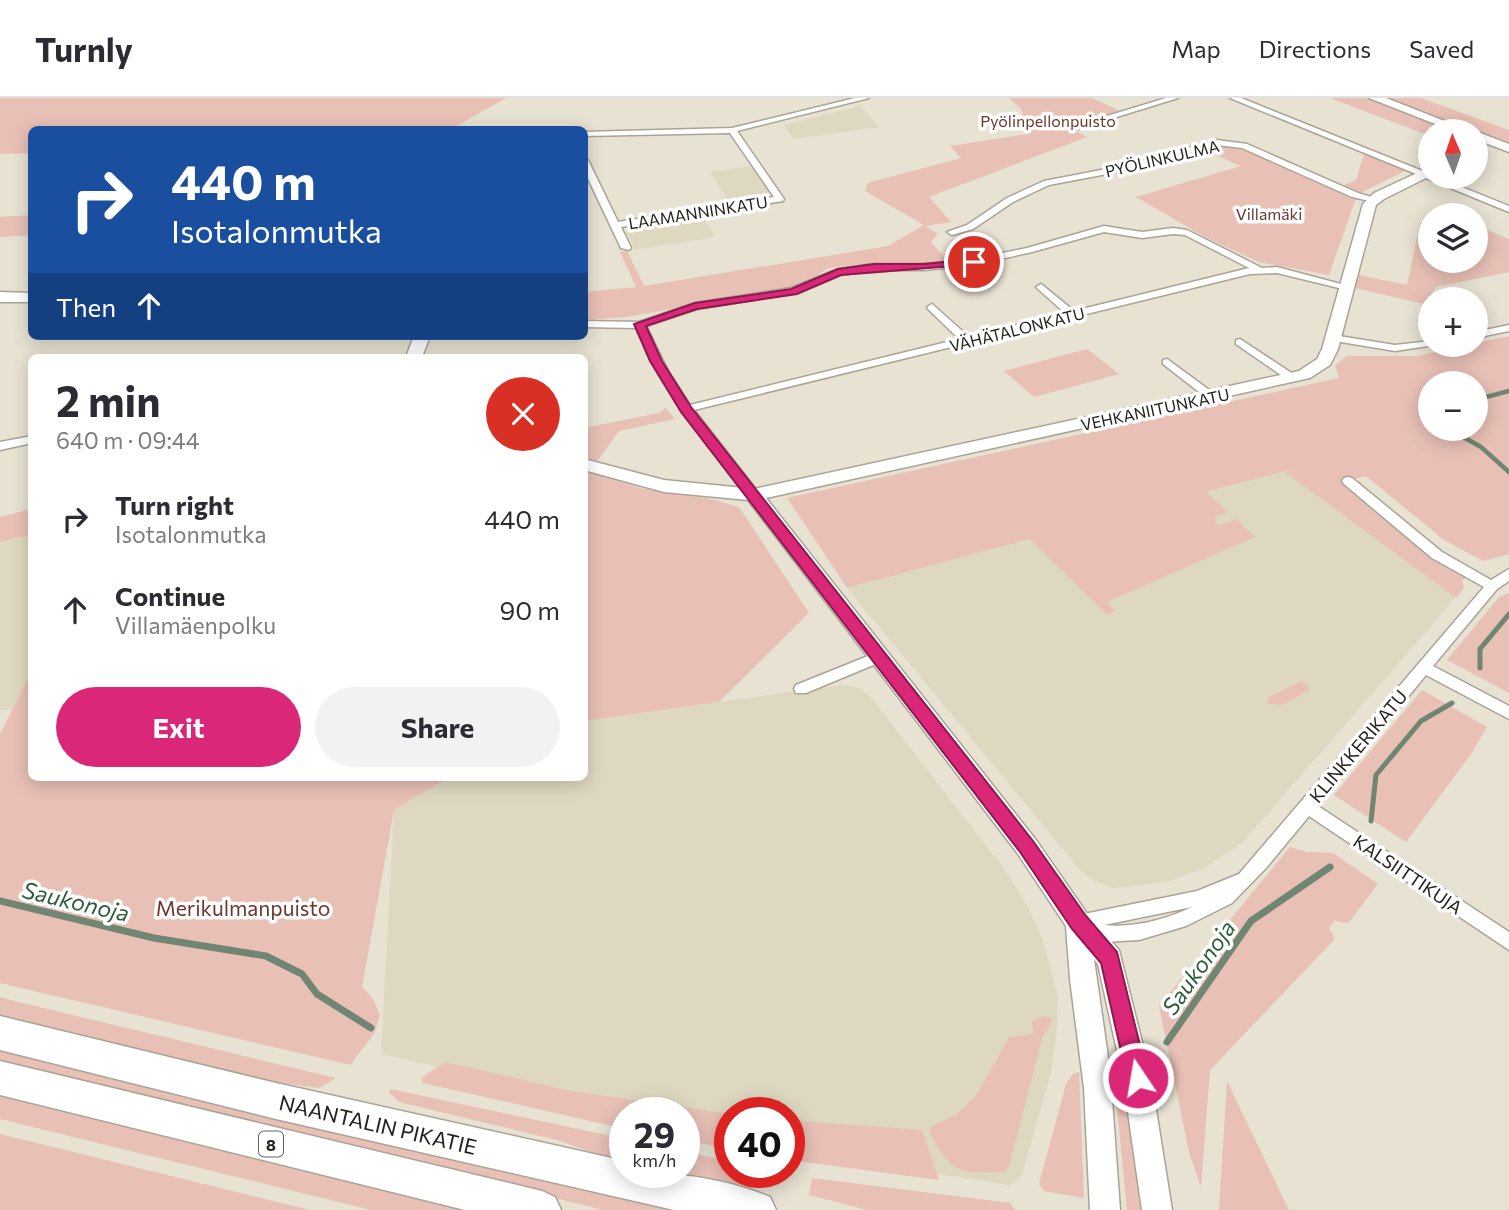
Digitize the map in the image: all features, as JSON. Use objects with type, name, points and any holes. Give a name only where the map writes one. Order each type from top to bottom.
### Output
[{"type":"highway","name":"NAANTALIN PIKATIE","points":[[0,1033],[276,1101],[757,1210]]},
{"type":"highway","name":"8","points":[[0,1079],[542,1210]]},
{"type":"street","points":[[588,134],[732,131],[865,98]]},
{"type":"street","points":[[1075,127],[1174,98]]},
{"type":"street","points":[[1234,98],[1418,169]]},
{"type":"street","points":[[1375,98],[1432,119]]},
{"type":"street","name":"LAAMANNINKATU","points":[[615,225],[780,199],[732,131]]},
{"type":"street","points":[[1488,140],[1509,148]]},
{"type":"street","name":"PYÖLINKULMA","points":[[952,232],[965,229],[1010,200],[1047,183],[1128,167],[1217,142],[1244,146],[1374,200]]},
{"type":"street","points":[[588,168],[626,248]]},
{"type":"street","points":[[1374,200],[1418,176]]},
{"type":"street","points":[[1464,189],[1509,209]]},
{"type":"street","name":"VEHKANIITUNKATU","points":[[588,465],[664,486],[754,495],[1292,378],[1324,362],[1348,287],[1367,210],[1374,200]]},
{"type":"street","points":[[588,324],[640,324],[695,306],[793,292],[838,272],[874,267],[937,266],[974,262],[1111,229],[1142,234],[1173,231],[1187,233],[1258,269]]},
{"type":"street","name":"VÄHÄTALONKATU","points":[[686,409],[1258,269],[1277,270],[1348,287]]},
{"type":"street","points":[[1041,287],[1073,315]]},
{"type":"street","points":[[0,297],[28,298]]},
{"type":"street","points":[[932,307],[967,341]]},
{"type":"street","points":[[640,324],[656,361],[686,409],[1027,847],[1079,923],[1110,959],[1138,1078],[1157,1210]]},
{"type":"street","points":[[1488,332],[1509,328]]},
{"type":"street","points":[[1333,338],[1395,348],[1418,345]]},
{"type":"street","points":[[1240,342],[1292,378]]},
{"type":"street","points":[[1167,362],[1212,397]]},
{"type":"street","points":[[0,446],[28,440]]},
{"type":"street","points":[[1348,481],[1437,555],[1492,586]]},
{"type":"street","name":"KLINKKERIKATU","points":[[1079,923],[1104,934],[1159,927],[1200,913],[1226,898],[1261,862],[1492,586],[1509,574]]},
{"type":"street","points":[[801,689],[878,657]]},
{"type":"street","points":[[1424,668],[1509,713]]},
{"type":"street","name":"KALSIITTIKUJA","points":[[1307,807],[1509,942]]},
{"type":"street","points":[[1079,923],[1079,962],[1089,1014],[1096,1077],[1105,1210]]},
{"type":"shaded area","points":[[860,106],[879,127],[794,139],[783,125]]},
{"type":"shaded area","points":[[751,166],[768,190],[768,195],[730,204],[710,172]]},
{"type":"shaded area","points":[[702,216],[715,237],[635,250],[627,233],[635,226]]},
{"type":"shaded area","points":[[1314,464],[1464,588],[1243,842],[1202,869],[1167,882],[1113,888],[1093,880],[1081,871],[847,588]]},
{"type":"shaded area","points":[[28,536],[28,679],[13,710],[0,710],[0,542]]},
{"type":"shaded area","points":[[841,685],[858,687],[870,696],[1008,874],[1028,907],[1043,941],[1058,997],[1057,1029],[1051,1073],[1019,1180],[1009,1185],[1002,1184],[805,1149],[805,1097],[714,1097],[714,1126],[700,1120],[700,1097],[609,1097],[609,1105],[381,1054],[394,810],[443,781],[588,781],[588,721]]},
{"type":"green space","points":[[0,98],[506,98],[456,126],[28,126],[28,153],[0,154]]},
{"type":"green space","name":"Pyölinpellonpuisto","points":[[1009,98],[1092,98],[1122,112],[1069,127],[1087,137],[929,197],[951,222],[925,226],[938,234],[931,242],[950,264],[863,264],[831,268],[800,286],[626,317],[588,320],[588,292],[636,287],[620,252],[627,251],[644,286],[888,246],[924,225],[865,191],[868,183],[961,158],[950,146],[1028,134],[1021,109]]},
{"type":"green space","points":[[1330,98],[1365,98],[1421,119],[1418,119],[1418,131]]},
{"type":"green space","points":[[1383,98],[1421,98],[1479,119],[1439,119]]},
{"type":"green space","points":[[1488,122],[1509,130],[1509,145],[1488,137]]},
{"type":"green space","name":"Villamäki","points":[[1221,146],[1244,150],[1356,198],[1329,275],[1259,262],[1207,238],[1136,197],[1241,166],[1205,150]]},
{"type":"green space","points":[[1364,154],[1405,171],[1360,193],[1342,186],[1356,180]]},
{"type":"green space","points":[[28,215],[28,235],[0,237],[0,217]]},
{"type":"green space","points":[[1488,230],[1509,239],[1509,272],[1436,287],[1418,287],[1418,303],[1355,288],[1359,275],[1407,285],[1418,233],[1418,273],[1488,273]]},
{"type":"green space","points":[[1509,336],[1509,554],[1483,561],[1444,540],[1366,476],[1342,482],[1422,550],[1465,577],[1462,581],[1464,588],[1456,598],[1289,475],[1283,474],[1294,469],[1206,492],[1228,512],[1215,517],[1216,523],[1220,525],[1236,519],[1255,537],[1107,602],[1115,611],[1107,615],[1030,539],[847,588],[787,498],[1339,378],[1335,365],[1347,356],[1488,357],[1488,341]]},
{"type":"green space","points":[[1087,349],[1119,374],[1034,397],[1004,371]]},
{"type":"green space","points":[[666,408],[675,419],[619,431],[597,461],[588,458],[588,427],[658,413]]},
{"type":"green space","points":[[588,472],[644,489],[707,498],[739,507],[809,613],[719,702],[588,721]]},
{"type":"green space","points":[[28,510],[28,536],[0,542],[0,517]]},
{"type":"green space","points":[[1509,593],[1509,693],[1447,660],[1499,597]]},
{"type":"green space","name":"Merikulmanpuisto","points":[[28,679],[28,781],[443,781],[394,810],[362,987],[373,999],[380,1015],[374,1034],[350,1065],[0,983],[0,734]]},
{"type":"green space","points":[[1301,681],[1311,689],[1283,705],[1267,704],[1268,698]]},
{"type":"green space","points":[[1422,690],[1487,727],[1471,754],[1406,842],[1334,795]]},
{"type":"green space","points":[[1290,847],[1307,852],[1333,853],[1378,884],[1348,923],[1334,921],[1329,928],[1335,939],[1210,1070],[1201,1187],[1189,1152],[1159,1006]]},
{"type":"green space","points":[[0,997],[336,1078],[319,1088],[252,1079],[0,1021]]},
{"type":"green space","points":[[1044,1016],[1053,1019],[1042,1039],[1009,1167],[1004,1172],[976,1173],[961,1170],[947,1160],[929,1128],[957,1114],[978,1093],[1009,1037],[1033,1034],[1032,1021]]},
{"type":"green space","points":[[0,1049],[688,1210],[604,1210],[0,1065]]},
{"type":"green space","points":[[445,1062],[566,1090],[614,1097],[609,1097],[609,1125],[423,1083],[421,1078]]},
{"type":"green space","points":[[1079,1072],[1084,1198],[1044,1191],[1039,1184],[1066,1084],[1073,1074]]},
{"type":"green space","points":[[1227,1081],[1289,1210],[1219,1210]]},
{"type":"green space","points":[[391,1089],[609,1136],[609,1158],[557,1140],[399,1102],[389,1092]]},
{"type":"green space","points":[[0,1095],[478,1210],[371,1210],[0,1119]]},
{"type":"green space","points":[[1117,1108],[1127,1108],[1142,1210],[1127,1210]]},
{"type":"green space","points":[[700,1110],[714,1112],[714,1146],[700,1143]]},
{"type":"green space","points":[[805,1121],[922,1130],[939,1180],[805,1162]]},
{"type":"green space","points":[[0,1134],[310,1210],[0,1210]]},
{"type":"green space","points":[[700,1155],[714,1158],[714,1183],[700,1182]]},
{"type":"green space","points":[[812,1178],[1010,1203],[1015,1210],[867,1210],[809,1195]]},
{"type":"waterway","name":"Saukonoja","points":[[1488,397],[1509,391]]},
{"type":"waterway","name":"Saukonoja","points":[[1470,441],[1509,472]]},
{"type":"waterway","name":"Saukonoja","points":[[1480,668],[1480,649],[1509,614]]},
{"type":"waterway","name":"Saukonoja","points":[[1371,821],[1376,775],[1421,721],[1452,703]]},
{"type":"waterway","name":"Saukonoja","points":[[1167,1042],[1251,921],[1330,867]]},
{"type":"waterway","name":"Saukonoja","points":[[0,901],[154,938],[266,956],[302,974],[317,994],[371,1028]]},
{"type":"route","points":[[974,262],[924,267],[874,267],[838,272],[793,292],[709,303],[640,324],[656,361],[686,409],[1027,847],[1079,923],[1110,959],[1138,1078]]}]
